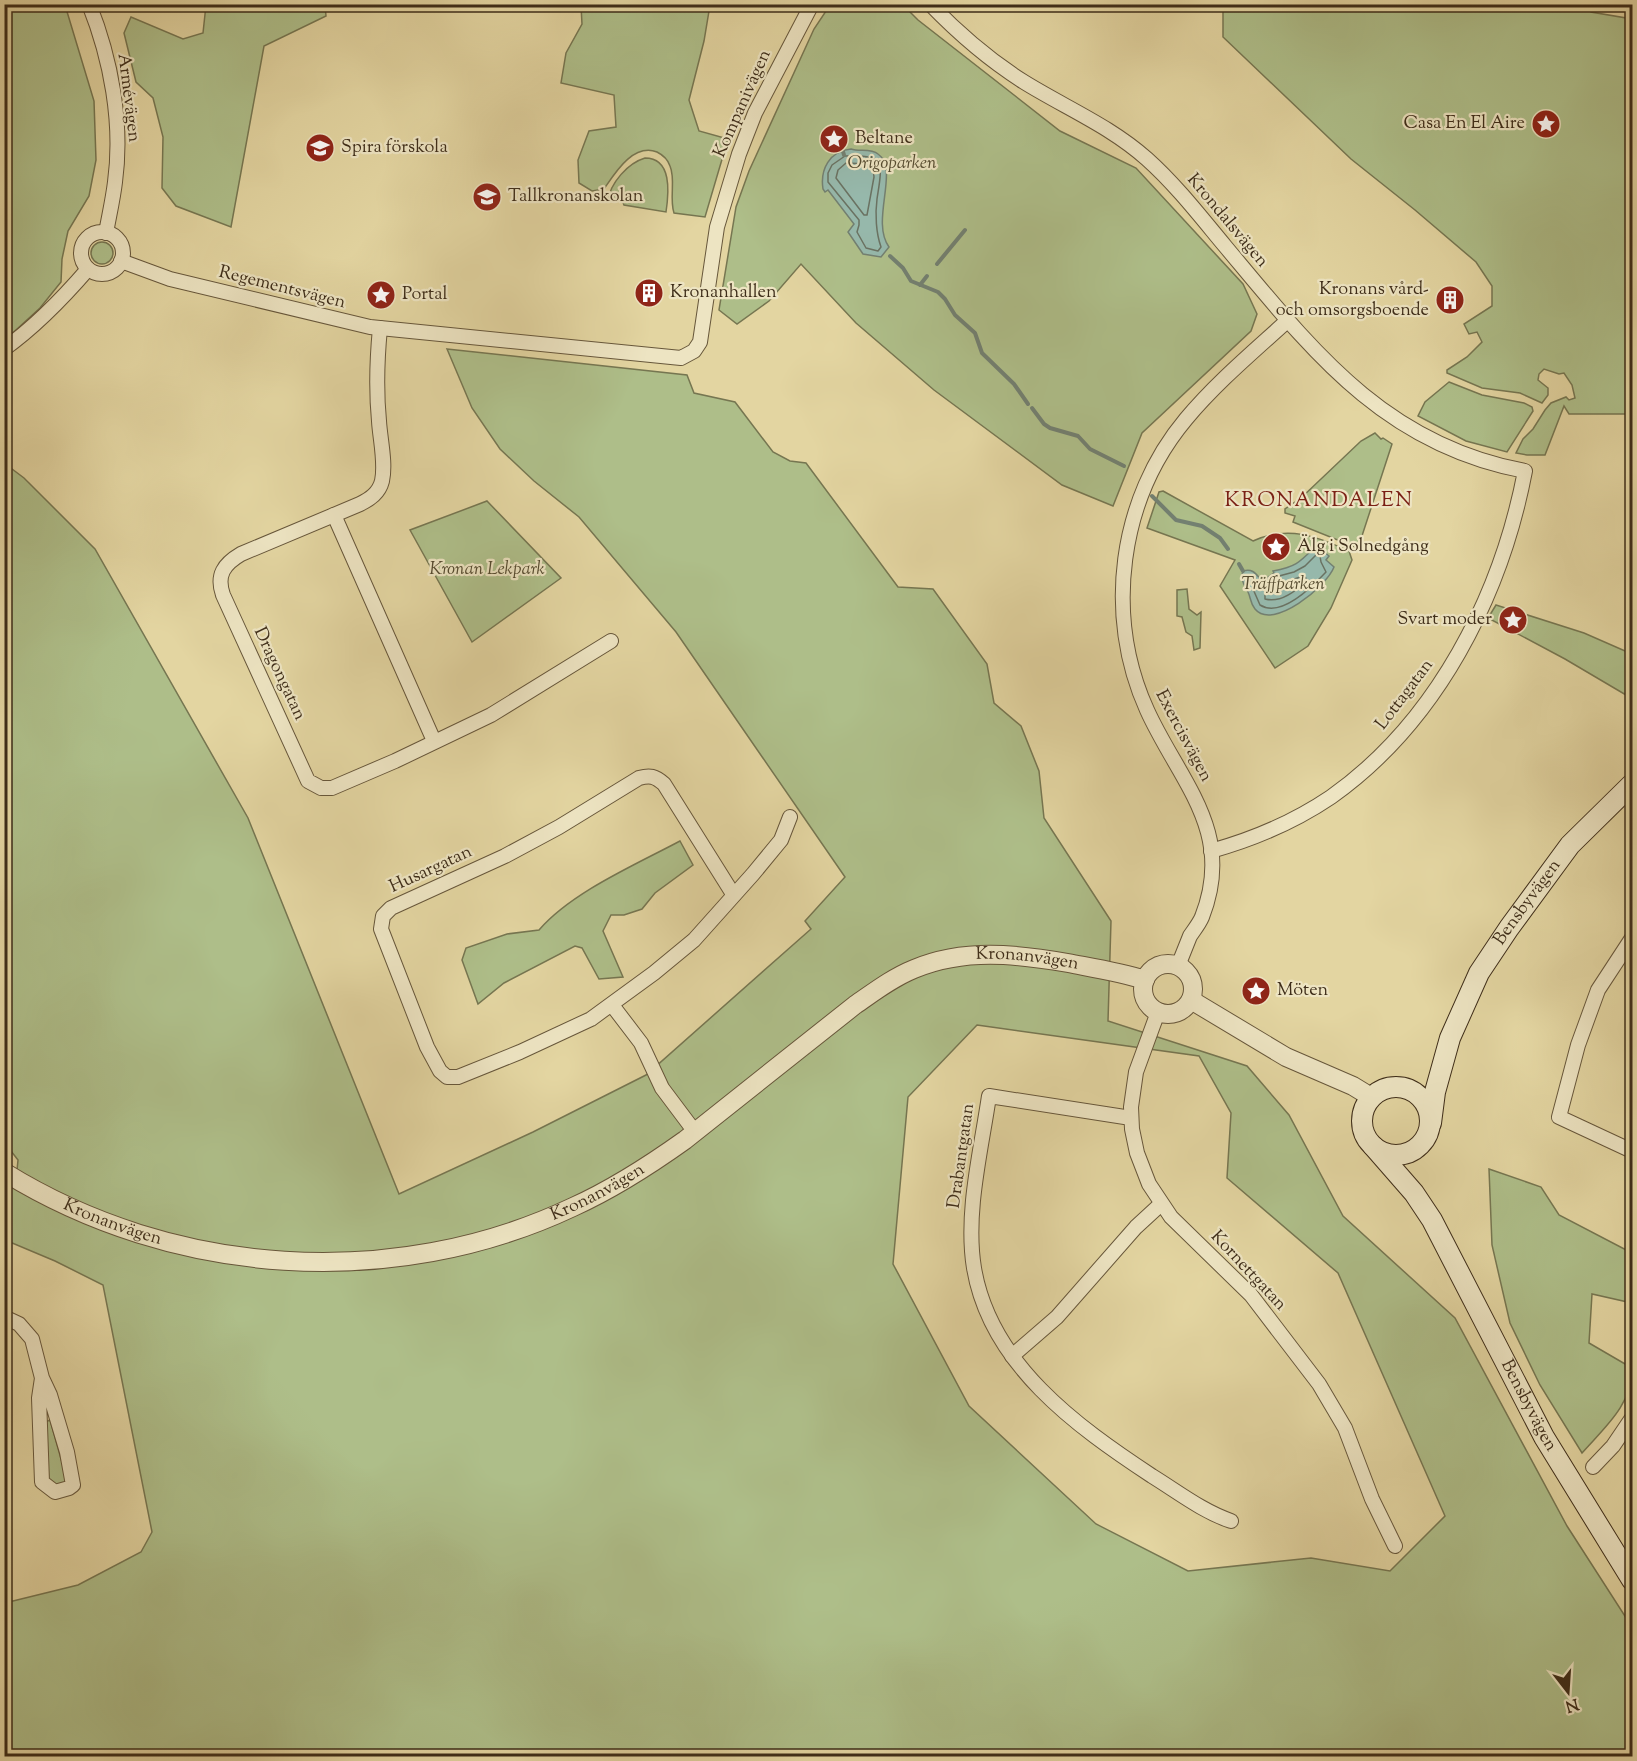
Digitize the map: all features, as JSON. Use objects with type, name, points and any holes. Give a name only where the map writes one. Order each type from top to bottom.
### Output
[{"type":"main road","name":"Bensbyvägen","points":[[1397,1087],[1416,1083],[1427,1076],[1437,1063],[1450,1038],[1479,973],[1509,928],[1570,845],[1632,784]]},
{"type":"main road","name":"Bensbyvägen","points":[[1431,1123],[1435,1092],[1450,1038]]},
{"type":"main road","points":[[1397,1087],[1410,1089],[1420,1096],[1427,1105],[1431,1123],[1428,1134],[1420,1146],[1406,1154],[1394,1155],[1373,1146],[1365,1136],[1362,1113],[1371,1097],[1386,1088],[1397,1087]]},
{"type":"main road","name":"Bensbyvägen","points":[[1373,1146],[1414,1193],[1436,1226]]},
{"type":"main road","name":"Bensbyvägen","points":[[1420,1146],[1412,1161],[1412,1178],[1544,1437],[1632,1580]]},
{"type":"street","name":"Armévägen","points":[[89,4],[108,65],[117,130],[115,181],[106,233]]},
{"type":"street","name":"Krondalsvägen","points":[[930,4],[963,37],[999,65],[1024,82],[1107,129],[1146,159],[1181,193],[1287,321],[1346,380],[1382,411],[1414,432],[1449,450],[1470,458],[1526,471]]},
{"type":"street","name":"Kompanivägen","points":[[687,356],[697,347],[702,337],[718,220],[739,154],[755,113],[813,6]]},
{"type":"street","points":[[106,233],[116,238],[121,245],[121,261],[113,271],[99,274],[88,269],[82,258],[83,244],[92,235],[106,233]]},
{"type":"street","name":"Regementsvägen","points":[[121,261],[170,279],[380,328],[675,359],[687,356]]},
{"type":"street","points":[[4,349],[35,325],[88,269]]},
{"type":"street","name":"Exercisvägen","points":[[1178,966],[1202,916],[1208,897],[1211,851],[1207,826],[1200,807],[1150,716],[1134,674],[1124,617],[1125,559],[1138,503],[1173,435],[1197,405],[1287,321]]},
{"type":"street","name":"Dragongatan","points":[[380,328],[376,390],[382,481],[378,489],[370,499],[232,559],[224,566],[221,573],[220,587],[223,595],[309,781],[321,788],[332,788],[395,761],[491,715],[611,641]]},
{"type":"street","name":"Lottagatan","points":[[1211,851],[1273,830],[1330,797],[1380,756],[1415,717],[1458,652],[1493,583],[1512,528],[1526,471]]},
{"type":"street","points":[[334,515],[434,741]]},
{"type":"street","name":"Husargatan","points":[[733,894],[664,784],[657,777],[649,776],[639,778],[559,827],[505,856],[391,908],[383,916],[381,929],[405,992],[440,1071],[447,1077],[458,1077],[520,1052],[591,1019],[612,1005],[683,949],[733,894],[781,840],[790,817]]},
{"type":"street","points":[[1632,938],[1598,990],[1578,1045],[1559,1117],[1632,1149]]},
{"type":"street","name":"Kronanvägen","points":[[4,1172],[93,1218],[151,1238],[208,1251],[258,1259],[301,1262],[360,1261],[418,1255],[462,1246],[529,1225],[571,1209],[603,1192],[656,1160],[695,1132],[844,1014],[881,987],[914,969],[956,957],[999,955],[1038,958],[1112,971],[1145,980]]},
{"type":"street","points":[[1168,964],[1178,966],[1188,973],[1193,983],[1191,1000],[1185,1008],[1175,1013],[1158,1012],[1146,1001],[1143,990],[1145,980],[1157,967],[1168,964]]},
{"type":"street","points":[[1191,1000],[1286,1057],[1353,1086],[1371,1097]]},
{"type":"street","points":[[612,1005],[641,1043],[662,1088],[695,1132]]},
{"type":"street","name":"Kornettgatan","points":[[1158,1012],[1141,1054],[1134,1081],[1131,1118],[1139,1161],[1149,1184],[1161,1204],[1182,1228],[1251,1295],[1320,1384],[1345,1428],[1372,1499],[1395,1546]]},
{"type":"street","name":"Drabantgatan","points":[[1131,1118],[989,1096],[973,1202],[971,1246],[974,1268],[985,1307],[994,1328],[1012,1356],[1035,1383],[1091,1435],[1202,1508],[1231,1521]]},
{"type":"street","points":[[1012,1356],[1057,1317],[1136,1227],[1161,1204]]},
{"type":"street","points":[[4,1317],[19,1324],[32,1338],[42,1378],[50,1395],[67,1452],[73,1485],[55,1492],[42,1482],[39,1398],[42,1378]]},
{"type":"street","points":[[1593,1467],[1614,1446],[1632,1418]]},
{"type":"green space","name":"Origoparken","points":[[902,4],[918,20],[1060,131],[1136,168],[1243,284],[1257,314],[1251,331],[1142,433],[1113,506],[1062,485],[934,390],[856,323],[801,264],[769,301],[737,324],[719,310],[736,207],[749,171],[814,29],[830,5]]},
{"type":"green space","points":[[1590,4],[1591,12],[1632,19],[1632,414],[1569,414],[1564,406],[1545,455],[1516,453],[1523,439],[1551,403],[1566,397],[1569,400],[1575,398],[1572,385],[1564,373],[1559,374],[1544,369],[1539,374],[1538,380],[1548,388],[1548,395],[1542,403],[1520,393],[1482,388],[1447,373],[1447,370],[1467,357],[1482,342],[1477,332],[1469,334],[1464,324],[1492,306],[1492,286],[1476,262],[1351,159],[1223,37],[1223,5]]},
{"type":"green space","points":[[9,5],[65,5],[94,101],[96,160],[89,196],[68,231],[62,259],[61,282],[40,308],[5,340],[4,46]]},
{"type":"green space","points":[[206,5],[325,5],[326,16],[264,46],[231,227],[176,206],[162,188],[163,137],[153,98],[136,82],[124,33],[131,17],[183,39],[203,33]]},
{"type":"green space","points":[[581,5],[710,5],[704,41],[689,100],[699,131],[728,139],[705,217],[674,213],[672,171],[667,160],[657,152],[648,150],[633,156],[619,168],[604,189],[592,191],[579,183],[578,160],[589,131],[616,127],[614,95],[561,83],[566,53],[582,24]]},
{"type":"green space","points":[[645,158],[654,160],[664,170],[668,186],[666,212],[624,205],[622,200],[608,201],[612,187],[626,169]]},
{"type":"green space","points":[[102,242],[110,245],[113,253],[110,261],[102,264],[94,261],[91,253],[94,245]]},
{"type":"green space","points":[[447,349],[687,375],[694,393],[735,402],[773,452],[790,461],[806,463],[898,587],[933,589],[987,664],[994,703],[1021,726],[1039,771],[1044,818],[1111,921],[1108,1021],[1247,1066],[1289,1115],[1343,1216],[1455,1318],[1567,1526],[1632,1627],[1632,1756],[5,1756],[5,1601],[78,1585],[141,1552],[152,1532],[103,1285],[5,1240],[5,1191],[16,1181],[18,1160],[4,1142],[4,463],[24,478],[95,549],[248,818],[399,1194],[533,1132],[646,1075],[811,929],[805,921],[845,877],[676,632],[579,517],[534,481],[500,449],[472,408]],"holes":[[[977,1025],[1199,1056],[1231,1113],[1227,1178],[1338,1273],[1445,1516],[1390,1571],[1311,1558],[1188,1571],[1096,1524],[969,1406],[893,1264],[908,1097]]]},
{"type":"green space","points":[[1449,382],[1482,395],[1524,403],[1532,407],[1533,411],[1507,452],[1466,441],[1418,416],[1425,402]]},
{"type":"green space","points":[[1375,433],[1392,444],[1359,545],[1355,547],[1293,522],[1295,516],[1285,513],[1285,509],[1301,498],[1361,441]]},
{"type":"green space","name":"Träffparken","points":[[1163,491],[1253,541],[1278,534],[1302,534],[1349,551],[1352,560],[1331,608],[1308,646],[1275,668],[1220,586],[1235,560],[1147,528],[1159,492]]},
{"type":"green space","name":"Kronan Lekpark","points":[[487,501],[561,578],[472,642],[410,530]]},
{"type":"green space","points":[[1187,589],[1189,609],[1197,615],[1201,612],[1200,648],[1194,650],[1192,636],[1186,632],[1182,617],[1177,616],[1177,590]]},
{"type":"green space","points":[[1496,605],[1584,633],[1632,654],[1632,689],[1626,695],[1488,618]]},
{"type":"green space","points":[[680,841],[693,865],[655,893],[642,909],[624,915],[611,915],[603,931],[623,977],[599,979],[582,948],[575,946],[504,983],[478,1004],[462,960],[466,948],[507,934],[539,930],[553,916],[586,891]]},
{"type":"green space","points":[[1489,1169],[1541,1187],[1559,1215],[1632,1253],[1632,1303],[1592,1294],[1589,1343],[1632,1368],[1628,1393],[1616,1415],[1582,1453],[1540,1385],[1510,1323],[1492,1245]]},
{"type":"green space","points":[[50,1420],[67,1480],[62,1485],[56,1486],[47,1478],[45,1422]]},
{"type":"water","points":[[851,149],[875,152],[884,161],[886,183],[882,224],[889,247],[881,257],[863,254],[848,232],[854,224],[828,190],[825,192],[823,189],[823,175],[828,163],[837,153]]},
{"type":"water","points":[[1314,548],[1322,550],[1329,556],[1326,560],[1334,567],[1321,585],[1299,603],[1286,610],[1274,614],[1263,614],[1255,609],[1243,582],[1243,571],[1252,571],[1262,581],[1274,573],[1273,571],[1296,564]]},
{"type":"waterway","points":[[841,144],[844,155]]},
{"type":"waterway","points":[[937,264],[965,230]]},
{"type":"waterway","points":[[890,256],[903,268],[911,281],[938,292],[945,299],[955,315],[975,333],[982,353],[1014,384],[1028,404]]},
{"type":"waterway","points":[[920,285],[927,276]]},
{"type":"waterway","points":[[1032,408],[1050,428],[1078,436],[1090,449],[1124,466]]},
{"type":"waterway","points":[[1152,496],[1176,520],[1202,526],[1220,538],[1228,549]]},
{"type":"waterway","points":[[1239,564],[1243,571]]},
{"type":"place","name":"Casa En El Aire","points":[[1546,124]]},
{"type":"place","name":"Beltane","points":[[834,139]]},
{"type":"place","name":"Spira förskola","points":[[320,148]]},
{"type":"place","name":"Tallkronanskolan","points":[[487,197]]},
{"type":"place","name":"Kronanhallen","points":[[649,293]]},
{"type":"place","name":"Portal","points":[[381,295]]},
{"type":"place","name":"Kronans vård- och omsorgsboende","points":[[1450,300]]},
{"type":"place","name":"Älg i Solnedgång","points":[[1276,547]]},
{"type":"place","name":"Svart moder","points":[[1513,620]]},
{"type":"place","name":"Möten","points":[[1256,991]]},
{"type":"district","name":"KRONANDALEN","points":[[1319,501]]}]
